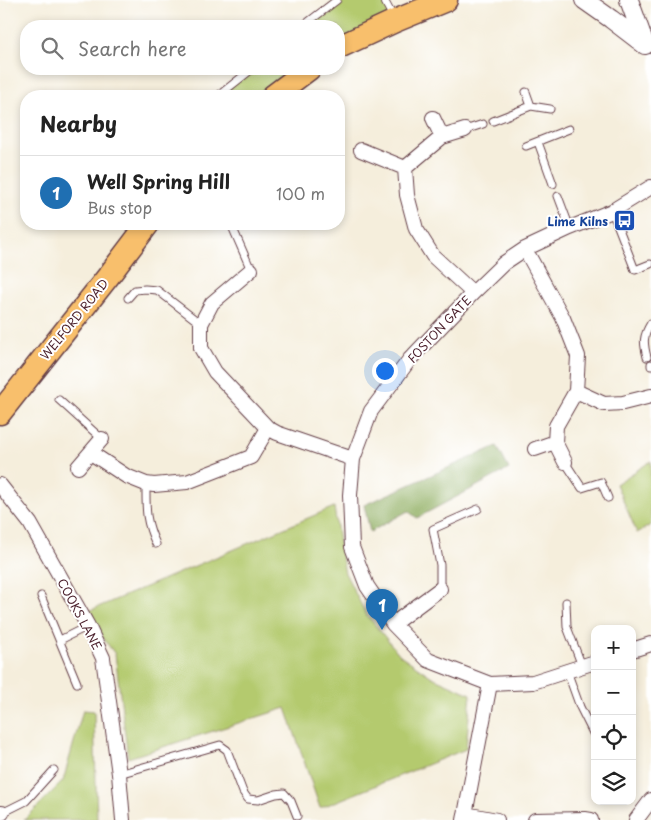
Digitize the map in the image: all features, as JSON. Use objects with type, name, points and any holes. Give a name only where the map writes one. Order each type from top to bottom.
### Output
[{"type":"main road","points":[[345,44],[446,0]]},
{"type":"main road","points":[[281,90],[300,75]]},
{"type":"main road","name":"WELFORD ROAD","points":[[0,413],[143,230]]},
{"type":"street","points":[[584,0],[648,49]]},
{"type":"street","points":[[629,0],[648,49]]},
{"type":"street","points":[[433,118],[442,137]]},
{"type":"street","points":[[405,168],[442,137],[464,130]]},
{"type":"street","points":[[361,150],[405,168]]},
{"type":"street","points":[[405,168],[407,195],[416,230],[433,256],[473,293]]},
{"type":"street","name":"FOSTON GATE","points":[[588,664],[533,682],[490,684],[428,660],[393,624],[367,586],[352,547],[350,496],[353,460],[371,411],[410,359],[504,263],[526,249],[570,228],[612,212],[651,187]]},
{"type":"street","points":[[526,249],[563,318],[578,356],[576,391],[556,426],[556,442],[566,462]]},
{"type":"street","points":[[250,270],[212,303],[201,324],[201,348],[215,372],[268,428],[353,460]]},
{"type":"street","points":[[576,391],[604,404],[623,403],[651,396]]},
{"type":"street","points":[[91,452],[126,476],[146,484],[187,482],[251,457],[268,428]]},
{"type":"street","points":[[78,468],[102,439]]},
{"type":"street","points":[[535,449],[556,442]]},
{"type":"street","name":"COOKS LANE","points":[[0,485],[30,523],[88,626],[103,658],[119,774],[123,820]]},
{"type":"street","points":[[393,624],[440,589]]},
{"type":"street","points":[[636,649],[651,644]]},
{"type":"street","points":[[490,684],[464,817],[496,820]]},
{"type":"street","points":[[636,820],[651,800]]},
{"type":"street","points":[[535,820],[585,818],[592,820]]},
{"type":"lane","points":[[311,20],[337,0]]},
{"type":"lane","points":[[384,0],[395,21]]},
{"type":"lane","points":[[226,90],[244,75]]},
{"type":"lane","points":[[526,92],[531,106]]},
{"type":"lane","points":[[493,121],[531,106],[550,109]]},
{"type":"lane","points":[[464,130],[482,124]]},
{"type":"lane","points":[[526,146],[569,129]]},
{"type":"lane","points":[[538,142],[553,184]]},
{"type":"lane","points":[[558,196],[570,228]]},
{"type":"lane","points":[[612,212],[635,270],[650,264]]},
{"type":"lane","points":[[233,230],[250,270]]},
{"type":"lane","points":[[128,298],[135,290],[157,290],[201,324]]},
{"type":"lane","points":[[647,357],[644,345],[645,333],[651,323]]},
{"type":"lane","points":[[59,400],[102,439]]},
{"type":"lane","points":[[566,462],[582,488],[601,482],[608,498]]},
{"type":"lane","points":[[146,484],[146,509],[149,527],[156,544]]},
{"type":"lane","points":[[440,589],[440,565],[433,529],[478,509]]},
{"type":"lane","points":[[41,596],[77,683]]},
{"type":"lane","points":[[566,602],[567,627],[588,664]]},
{"type":"lane","points":[[60,640],[88,626]]},
{"type":"lane","points":[[567,671],[591,729]]},
{"type":"lane","points":[[119,774],[220,745],[227,750],[243,792],[248,799],[258,800],[284,793],[291,801],[297,816]]},
{"type":"lane","points":[[1,813],[26,801],[54,770]]},
{"type":"green space","points":[[337,0],[384,0],[395,21],[345,44],[345,20],[311,20]]},
{"type":"green space","points":[[244,75],[301,75],[281,90],[226,90]]},
{"type":"green space","points":[[497,446],[509,469],[417,518],[408,511],[370,532],[364,505]]},
{"type":"green space","points":[[651,461],[651,525],[637,533],[616,484]]},
{"type":"green space","points":[[334,507],[345,573],[366,614],[400,655],[432,677],[471,694],[466,749],[320,808],[286,708],[128,758],[115,654],[84,613]]},
{"type":"green space","points":[[83,710],[94,711],[97,820],[24,820],[63,781]]},
{"type":"place","name":"Lime Kilns","points":[[624,221]]},
{"type":"place","name":"Well Spring Hill","points":[[382,630]]}]
